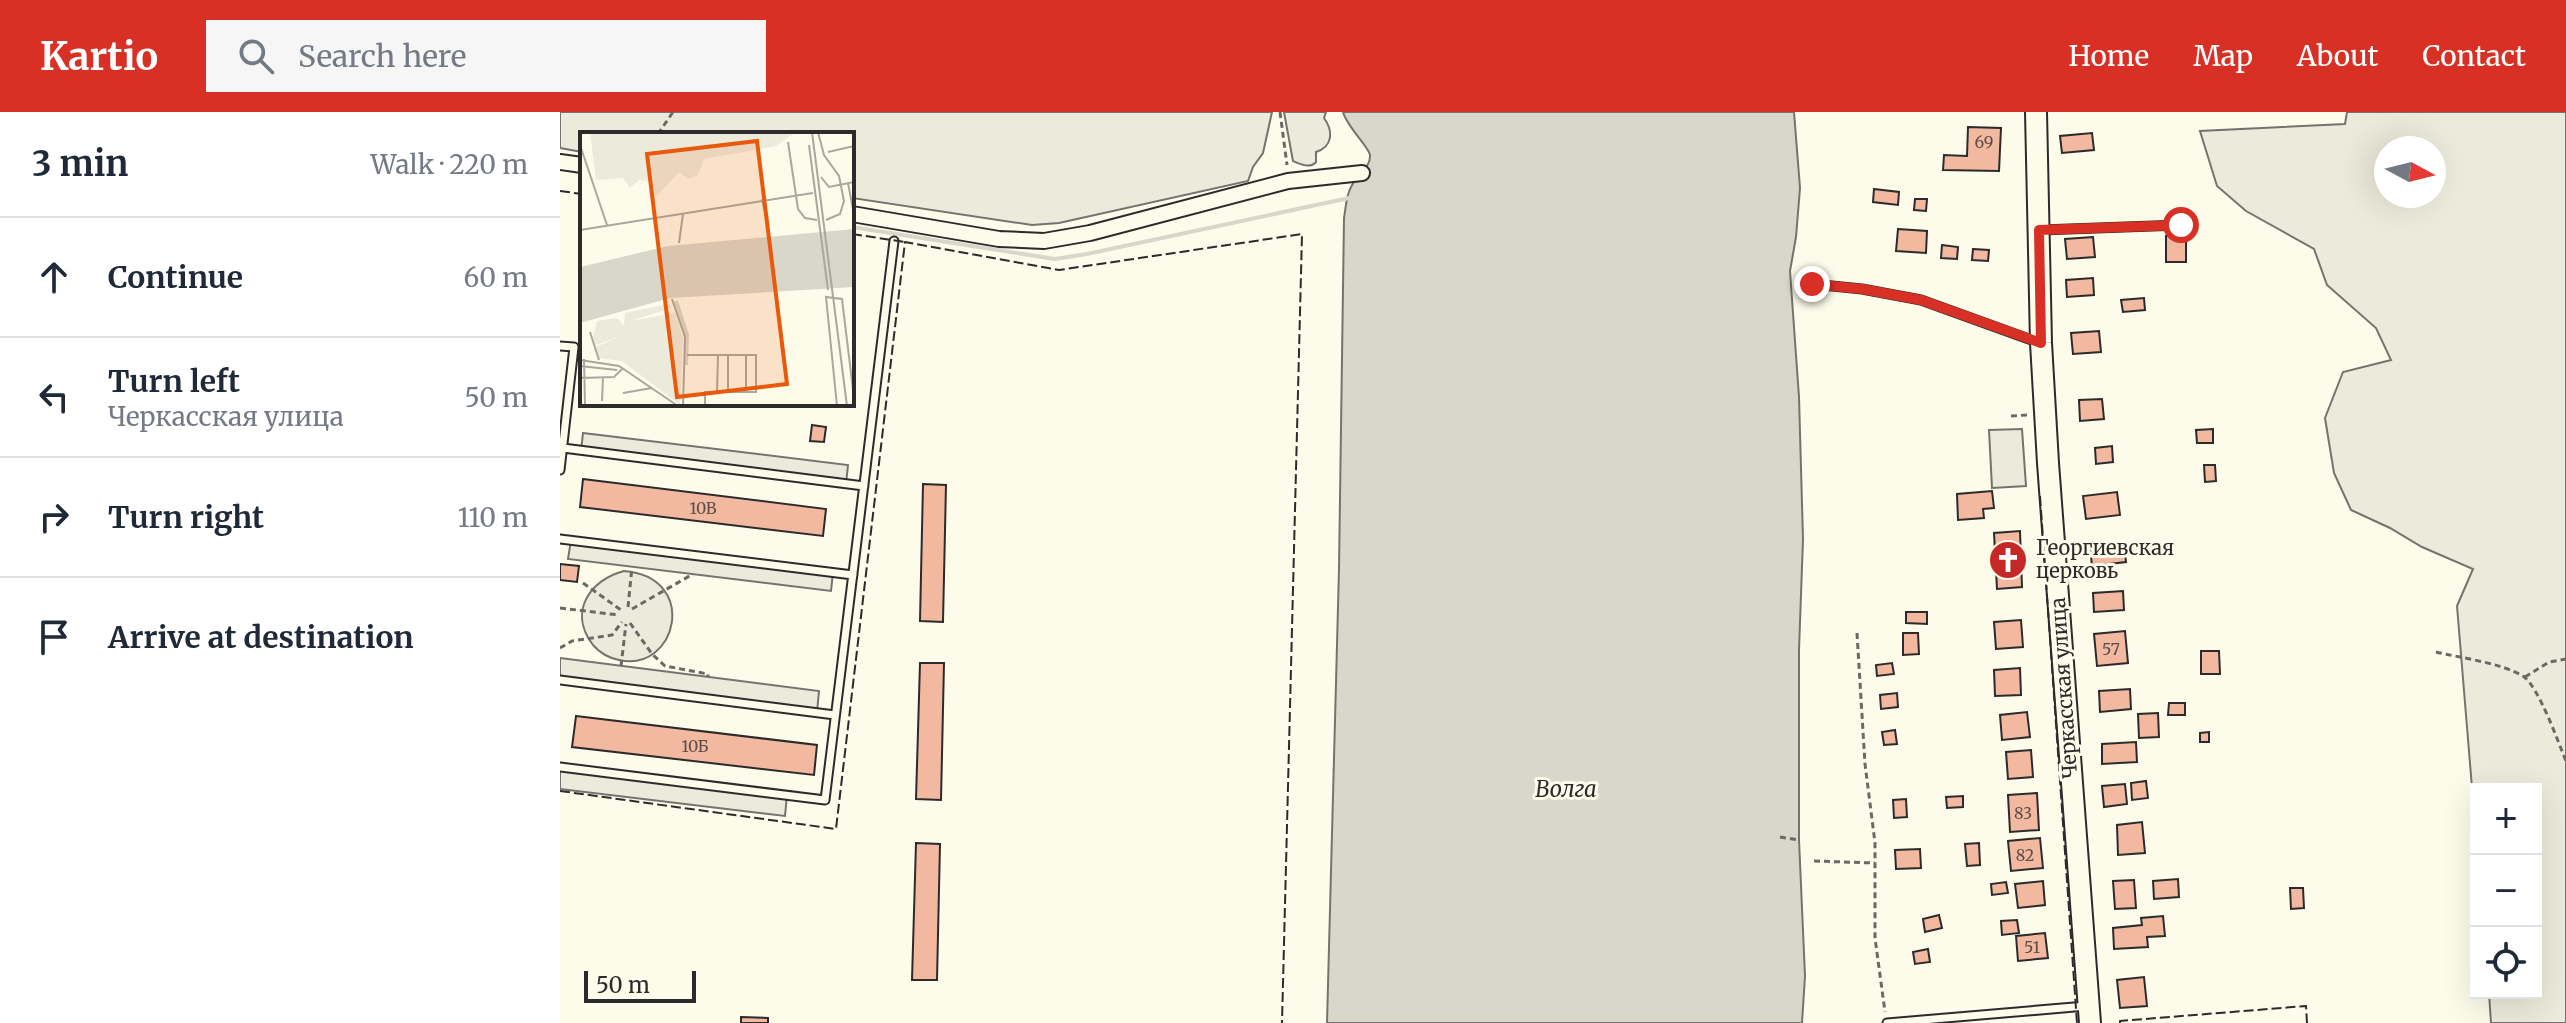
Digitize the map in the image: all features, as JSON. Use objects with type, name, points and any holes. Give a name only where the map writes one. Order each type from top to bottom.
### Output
[{"type":"street","name":"Черкасская улица","points":[[2036,112],[2041,343],[2089,1015]]},
{"type":"street","points":[[560,162],[580,165]]},
{"type":"street","points":[[854,214],[999,239],[1044,241],[1090,233],[1288,181],[1362,173]]},
{"type":"lane","points":[[2039,230],[2181,225]]},
{"type":"lane","points":[[560,767],[825,800],[894,241]]},
{"type":"lane","points":[[1812,284],[1921,300],[2041,343]]},
{"type":"lane","points":[[560,346],[574,347],[560,470]]},
{"type":"lane","points":[[563,448],[864,486]]},
{"type":"lane","points":[[560,539],[853,575]]},
{"type":"lane","points":[[560,680],[835,715]]},
{"type":"lane","points":[[1887,1023],[2089,1015]]},
{"type":"path","points":[[659,132],[673,112]]},
{"type":"path","points":[[1280,112],[1288,181]]},
{"type":"path","points":[[632,567],[630,608],[693,574]]},
{"type":"path","points":[[583,583],[621,610]]},
{"type":"path","points":[[560,608],[619,615]]},
{"type":"path","points":[[560,648],[572,641],[612,635],[626,623]]},
{"type":"path","points":[[621,666],[626,623]]},
{"type":"path","points":[[626,623],[665,666],[708,674],[708,677]]},
{"type":"path","points":[[1857,633],[1875,863],[1875,938],[1887,1023]]},
{"type":"path","points":[[2436,652],[2502,668],[2525,677],[2542,705],[2566,761]]},
{"type":"path","points":[[2525,677],[2549,662],[2566,659]]},
{"type":"path","points":[[1780,837],[1799,840]]},
{"type":"path","points":[[1814,861],[1875,863]]},
{"type":"shaded area","points":[[560,112],[1272,112],[1263,153],[1248,181],[1059,223],[1032,225],[854,198],[854,132],[580,132],[580,152],[560,148]]},
{"type":"shaded area","points":[[1284,112],[1326,112],[1324,118],[1330,138],[1325,147],[1316,152],[1314,164],[1293,161]]},
{"type":"shaded area","points":[[2347,112],[2566,112],[2566,1023],[2491,1023],[2489,999],[2542,999],[2542,783],[2472,783],[2457,606],[2473,569],[2351,510],[2334,473],[2325,418],[2343,372],[2391,360],[2376,328],[2327,285],[2314,249],[2246,211],[2217,186],[2200,131],[2345,124]]},
{"type":"shaded area","points":[[2022,429],[2026,486],[1992,488],[1989,430]]},
{"type":"shaded area","points":[[583,433],[848,465],[846,484],[581,451]]},
{"type":"shaded area","points":[[571,540],[833,572],[831,591],[568,559]]},
{"type":"shaded area","points":[[624,571],[648,577],[663,589],[671,605],[672,623],[666,639],[655,652],[639,660],[619,660],[602,653],[593,645],[582,621],[586,599],[592,590],[612,575]]},
{"type":"shaded area","points":[[560,658],[819,691],[817,712],[560,680]]},
{"type":"shaded area","points":[[560,767],[787,795],[785,816],[560,789]]},
{"type":"water","name":"Волга","points":[[1343,112],[1794,112],[1800,188],[1790,271],[1799,397],[1803,539],[1799,650],[1799,840],[1805,976],[1802,1023],[1327,1023],[1339,569],[1344,218],[1349,190],[1370,160],[1366,147]]},
{"type":"building","points":[[1968,127],[2001,128],[1999,171],[1943,170],[1944,155],[1967,156]]},
{"type":"building","points":[[2092,133],[2094,150],[2062,153],[2060,136]]},
{"type":"building","points":[[1874,189],[1899,192],[1898,205],[1873,202]]},
{"type":"building","points":[[1915,199],[1927,199],[1926,211],[1914,210]]},
{"type":"building","points":[[1898,229],[1927,231],[1926,253],[1896,251]]},
{"type":"building","points":[[2166,236],[2186,236],[2186,262],[2166,262]]},
{"type":"building","points":[[2093,237],[2095,257],[2067,259],[2065,239]]},
{"type":"building","points":[[1942,245],[1958,247],[1957,259],[1941,258]]},
{"type":"building","points":[[1973,249],[1989,250],[1988,261],[1972,260]]},
{"type":"building","points":[[2093,278],[2094,295],[2067,297],[2066,280]]},
{"type":"building","points":[[2144,298],[2145,310],[2123,312],[2121,300]]},
{"type":"building","points":[[2099,331],[2101,352],[2073,354],[2071,333]]},
{"type":"building","points":[[2102,399],[2104,419],[2080,421],[2079,400]]},
{"type":"building","points":[[812,425],[826,427],[824,442],[810,441]]},
{"type":"building","points":[[2213,429],[2213,443],[2197,443],[2196,430]]},
{"type":"building","points":[[2112,446],[2113,462],[2096,464],[2095,448]]},
{"type":"building","points":[[2204,465],[2215,465],[2216,481],[2205,482]]},
{"type":"building","points":[[583,479],[826,509],[823,536],[580,507]]},
{"type":"building","points":[[923,484],[946,485],[943,622],[920,621]]},
{"type":"building","points":[[1992,491],[1994,508],[1983,509],[1984,518],[1958,520],[1957,494]]},
{"type":"building","points":[[2117,492],[2120,515],[2086,519],[2083,496]]},
{"type":"building","name":"Георгиевская церковь","points":[[2020,531],[2022,587],[1997,589],[1994,533]]},
{"type":"building","points":[[2124,543],[2126,562],[2092,566],[2090,547]]},
{"type":"building","points":[[560,564],[579,566],[577,582],[560,580]]},
{"type":"building","points":[[2123,591],[2124,610],[2094,612],[2093,593]]},
{"type":"building","points":[[1906,612],[1927,612],[1927,624],[1906,623]]},
{"type":"building","points":[[2021,620],[2023,647],[1996,649],[1994,622]]},
{"type":"building","points":[[2125,631],[2128,663],[2097,666],[2094,634]]},
{"type":"building","points":[[1903,633],[1918,633],[1919,654],[1903,655]]},
{"type":"building","points":[[2201,651],[2219,651],[2220,674],[2201,674]]},
{"type":"building","points":[[920,663],[944,663],[941,800],[916,799]]},
{"type":"building","points":[[1892,663],[1894,674],[1877,676],[1876,665]]},
{"type":"building","points":[[2020,668],[2021,695],[1995,696],[1994,670]]},
{"type":"building","points":[[2130,689],[2131,709],[2100,712],[2099,691]]},
{"type":"building","points":[[1897,693],[1898,707],[1881,709],[1880,695]]},
{"type":"building","points":[[2169,703],[2185,703],[2185,715],[2168,715]]},
{"type":"building","points":[[2027,712],[2030,737],[2002,740],[2000,715]]},
{"type":"building","points":[[2158,713],[2159,737],[2139,738],[2138,714]]},
{"type":"building","points":[[576,716],[817,745],[814,775],[572,747]]},
{"type":"building","points":[[1895,730],[1897,744],[1884,745],[1882,732]]},
{"type":"building","points":[[2209,732],[2209,742],[2200,742],[2200,733]]},
{"type":"building","points":[[2136,742],[2137,762],[2102,764],[2102,744]]},
{"type":"building","points":[[2031,750],[2033,777],[2008,779],[2006,752]]},
{"type":"building","points":[[2146,781],[2148,798],[2132,800],[2131,783]]},
{"type":"building","points":[[2125,784],[2127,804],[2104,807],[2102,786]]},
{"type":"building","points":[[2037,793],[2039,830],[2010,832],[2008,795]]},
{"type":"building","points":[[1963,796],[1963,807],[1947,808],[1946,797]]},
{"type":"building","points":[[1906,799],[1907,817],[1894,818],[1893,800]]},
{"type":"building","points":[[2142,822],[2145,853],[2118,855],[2117,825]]},
{"type":"building","points":[[2040,838],[2043,868],[2011,871],[2008,841]]},
{"type":"building","points":[[916,843],[940,844],[937,980],[912,980]]},
{"type":"building","points":[[1979,843],[1980,865],[1967,866],[1965,844]]},
{"type":"building","points":[[1920,849],[1921,868],[1896,869],[1895,850]]},
{"type":"building","points":[[2178,879],[2179,897],[2154,899],[2153,881]]},
{"type":"building","points":[[2134,880],[2136,908],[2115,909],[2113,881]]},
{"type":"building","points":[[2043,881],[2045,905],[2018,908],[2015,884]]},
{"type":"building","points":[[2006,882],[2008,893],[1992,895],[1991,884]]},
{"type":"building","points":[[2290,888],[2303,888],[2304,908],[2291,909]]},
{"type":"building","points":[[1939,915],[1942,928],[1925,932],[1923,919]]},
{"type":"building","points":[[2163,916],[2165,936],[2147,937],[2148,947],[2114,949],[2113,928],[2142,925],[2141,918]]},
{"type":"building","points":[[2017,920],[2019,933],[2002,935],[2001,921]]},
{"type":"building","points":[[2045,933],[2048,958],[2018,961],[2016,936]]},
{"type":"building","points":[[1928,949],[1930,962],[1915,964],[1913,952]]},
{"type":"building","points":[[2144,977],[2147,1006],[2120,1008],[2117,980]]},
{"type":"building","points":[[741,1017],[768,1018],[768,1023],[741,1023]]},
{"type":"waterway","points":[[854,227],[1055,259],[1349,198]]},
{"type":"fence","points":[[560,191],[580,194]]},
{"type":"fence","points":[[854,234],[905,242]]},
{"type":"fence","points":[[560,791],[836,829],[905,242],[1059,270],[1302,234],[1282,1023]]},
{"type":"fence","points":[[2040,496],[2077,1023]]},
{"type":"fence","points":[[2120,1023],[2306,1006],[2307,1023]]},
{"type":"place","name":"Георгиевская церковь","points":[[2008,560]]},
{"type":"route","points":[[1812,284],[1921,300],[2041,343],[2039,230],[2181,225]]}]
